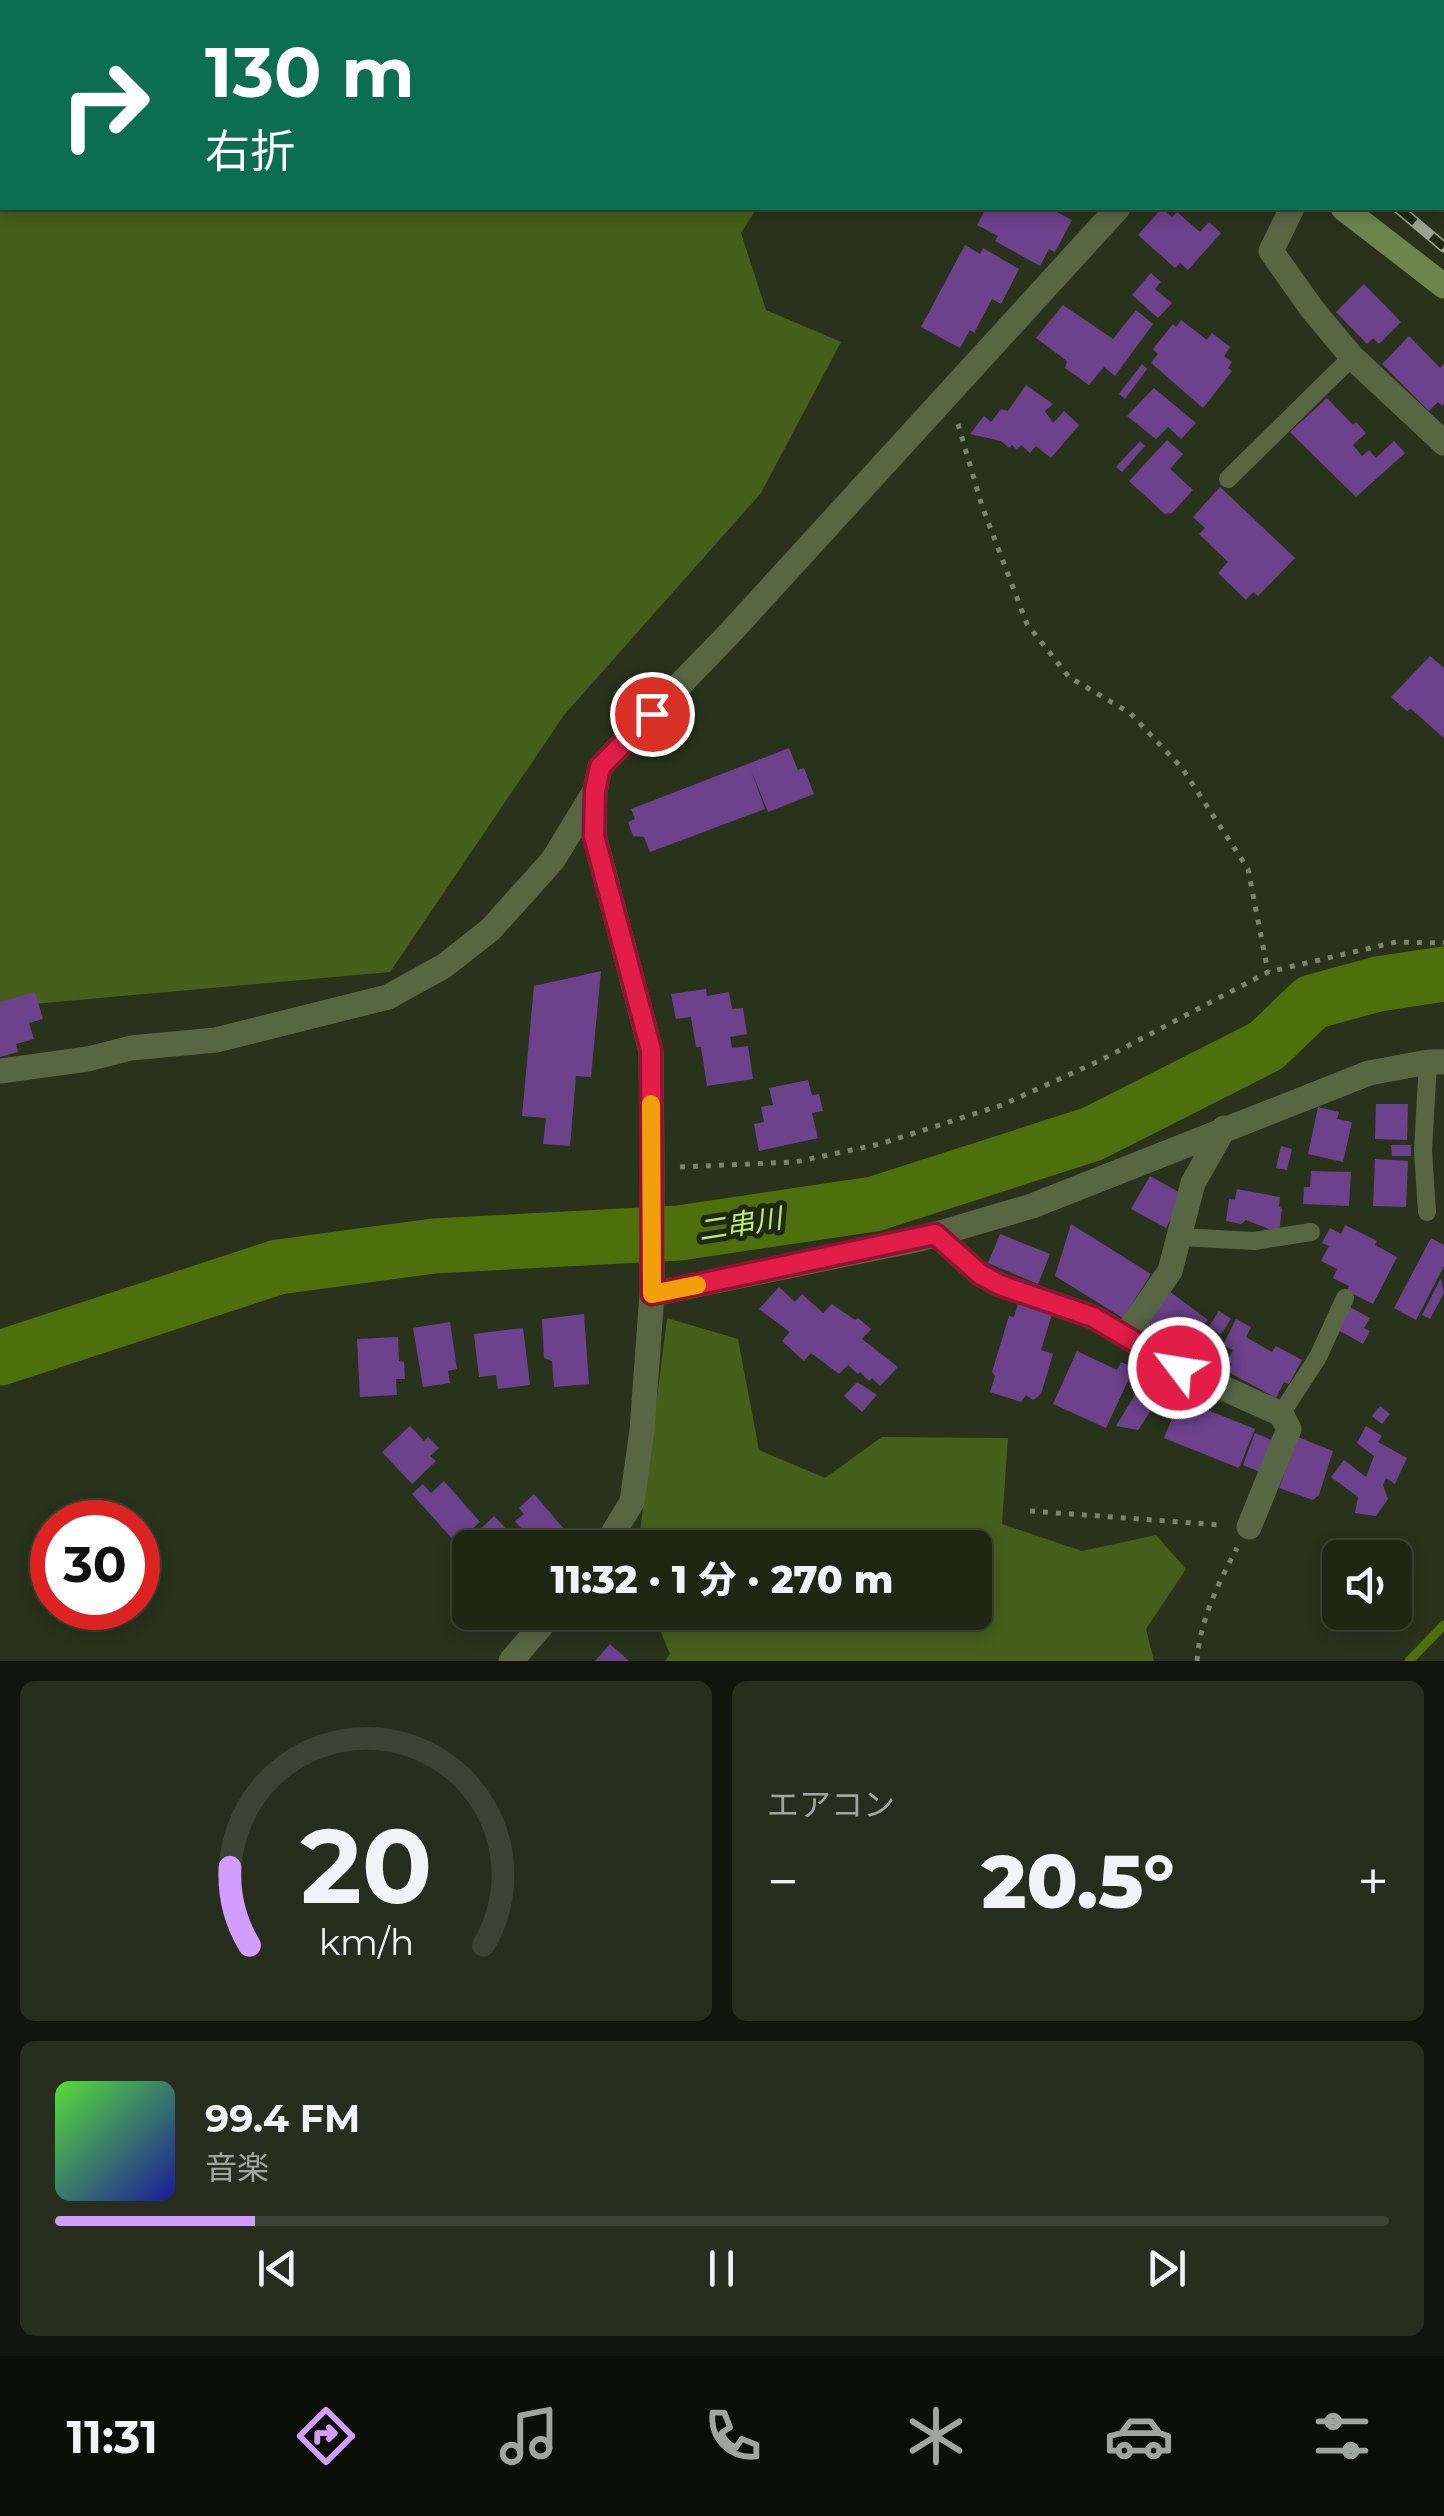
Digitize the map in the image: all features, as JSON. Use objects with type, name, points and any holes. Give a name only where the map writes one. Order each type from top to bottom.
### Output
[{"type":"street","points":[[615,1530],[632,1502],[652,1294],[651,1050],[594,836],[600,767],[729,634],[1116,210]]},
{"type":"street","points":[[1291,210],[1271,251],[1352,358],[1444,442]]},
{"type":"street","points":[[1346,210],[1444,286]]},
{"type":"street","points":[[0,1072],[88,1059],[131,1048],[216,1040],[388,997],[444,966],[490,930],[553,860],[595,791]]},
{"type":"street","points":[[652,1294],[935,1234],[1032,1206],[1370,1073],[1436,1062]]},
{"type":"street","points":[[1126,1336],[1170,1271],[1193,1183],[1224,1128]]},
{"type":"street","points":[[935,1234],[980,1274],[1000,1285],[1093,1317],[1179,1368],[1281,1414],[1289,1429],[1248,1527]]},
{"type":"street","points":[[511,1661],[538,1630]]},
{"type":"lane","points":[[1228,479],[1352,358]]},
{"type":"lane","points":[[1428,1212],[1424,1150],[1436,1062]]},
{"type":"lane","points":[[1181,1237],[1254,1241],[1311,1232]]},
{"type":"lane","points":[[1281,1414],[1318,1357],[1345,1298]]},
{"type":"path","points":[[949,392],[982,506],[1027,624],[1069,676],[1130,713],[1182,768],[1248,869],[1268,972]]},
{"type":"path","points":[[652,1169],[794,1162],[880,1144],[1002,1105],[1116,1052],[1268,972],[1396,942],[1444,943]]},
{"type":"path","points":[[1030,1512],[1248,1527],[1215,1590],[1198,1640],[1197,1661]]},
{"type":"shaded area","points":[[0,210],[756,210],[741,233],[766,310],[841,342],[761,493],[564,715],[390,972],[0,1007]]},
{"type":"shaded area","points":[[667,1318],[738,1339],[759,1450],[825,1478],[882,1437],[1008,1438],[1002,1524],[1082,1551],[1156,1535],[1186,1569],[1146,1629],[1154,1661],[665,1661],[670,1654],[660,1630],[992,1630],[992,1530],[640,1530]]},
{"type":"building","points":[[985,210],[1053,210],[1072,220],[1055,252],[1049,249],[1040,266],[995,241],[998,236],[977,225]]},
{"type":"building","points":[[1160,210],[1172,217],[1177,212],[1200,232],[1209,222],[1221,233],[1188,270],[1180,263],[1175,268],[1138,235]]},
{"type":"building","points":[[965,245],[980,254],[983,248],[1019,269],[1001,304],[992,299],[974,333],[970,330],[960,348],[921,327]]},
{"type":"building","points":[[1151,273],[1161,282],[1155,289],[1172,303],[1158,318],[1132,295]]},
{"type":"building","points":[[1364,284],[1401,322],[1379,344],[1373,338],[1367,344],[1336,312]]},
{"type":"building","points":[[1063,305],[1113,339],[1136,310],[1153,324],[1115,376],[1104,367],[1089,385],[1065,368],[1067,361],[1036,338]]},
{"type":"building","points":[[1181,320],[1207,340],[1212,333],[1230,347],[1224,356],[1232,362],[1228,368],[1232,371],[1203,408],[1151,363],[1158,354],[1153,349]]},
{"type":"building","points":[[1409,336],[1440,368],[1444,364],[1444,403],[1442,406],[1438,402],[1429,411],[1382,364]]},
{"type":"building","points":[[1142,364],[1147,369],[1125,399],[1119,394]]},
{"type":"building","points":[[1026,385],[1053,404],[1045,411],[1053,423],[1064,411],[1079,425],[1051,458],[1036,446],[1030,453],[1021,445],[1017,450],[1001,441],[970,434],[984,416],[991,422],[1001,409],[1008,411]]},
{"type":"building","points":[[1154,388],[1196,423],[1181,439],[1168,427],[1156,439],[1127,416]]},
{"type":"building","points":[[1327,398],[1366,433],[1353,445],[1362,456],[1369,450],[1376,458],[1394,441],[1405,453],[1356,497],[1290,432]]},
{"type":"building","points":[[1167,440],[1183,454],[1170,469],[1193,490],[1172,513],[1165,514],[1129,481]]},
{"type":"building","points":[[1140,441],[1145,446],[1122,472],[1116,467]]},
{"type":"building","points":[[1220,487],[1295,558],[1258,596],[1253,592],[1246,600],[1218,573],[1228,562],[1199,534],[1205,528],[1193,517]]},
{"type":"building","points":[[1430,656],[1444,668],[1444,738],[1391,697]]},
{"type":"building","points":[[789,748],[798,770],[804,768],[814,794],[768,812],[751,770],[765,809],[650,852],[644,837],[633,836],[628,822],[635,819],[631,809]]},
{"type":"building","points":[[601,971],[591,1077],[576,1076],[570,1146],[543,1144],[546,1118],[522,1116],[534,986]]},
{"type":"building","points":[[706,989],[707,996],[729,992],[732,1009],[743,1008],[747,1034],[730,1037],[732,1048],[748,1046],[753,1079],[707,1086],[691,1017],[676,1019],[671,994]]},
{"type":"building","points":[[35,992],[43,1019],[29,1023],[34,1039],[16,1044],[18,1052],[0,1057],[0,1002]]},
{"type":"building","points":[[808,1080],[812,1095],[819,1094],[823,1111],[812,1113],[818,1138],[759,1151],[754,1124],[764,1122],[761,1107],[773,1105],[769,1088]]},
{"type":"building","points":[[1376,1104],[1408,1104],[1407,1140],[1375,1139]]},
{"type":"building","points":[[1318,1107],[1339,1112],[1337,1119],[1352,1122],[1343,1162],[1308,1154]]},
{"type":"building","points":[[1391,1145],[1411,1145],[1411,1156],[1392,1156]]},
{"type":"building","points":[[1281,1146],[1292,1149],[1287,1170],[1276,1168]]},
{"type":"building","points":[[1375,1159],[1408,1161],[1406,1207],[1373,1206]]},
{"type":"building","points":[[1311,1171],[1351,1172],[1349,1206],[1303,1204],[1304,1187],[1310,1187]]},
{"type":"building","points":[[1150,1176],[1184,1195],[1166,1228],[1131,1209]]},
{"type":"building","points":[[1237,1189],[1280,1197],[1279,1233],[1246,1220],[1241,1224],[1226,1221],[1229,1199],[1235,1200]]},
{"type":"building","points":[[1071,1224],[1151,1274],[1123,1318],[1055,1276]]},
{"type":"building","points":[[1345,1225],[1377,1241],[1375,1245],[1397,1257],[1373,1304],[1347,1291],[1349,1286],[1333,1278],[1337,1269],[1321,1261],[1329,1246],[1322,1243],[1330,1228],[1341,1234]]},
{"type":"building","points":[[1000,1234],[1050,1254],[1038,1284],[988,1263]]},
{"type":"building","points":[[1431,1238],[1444,1245],[1444,1266],[1416,1320],[1394,1308]]},
{"type":"building","points":[[1441,1278],[1444,1293],[1430,1319],[1422,1315]]},
{"type":"building","points":[[779,1287],[795,1302],[802,1294],[823,1313],[832,1304],[855,1320],[858,1318],[871,1329],[862,1339],[898,1367],[880,1386],[848,1365],[839,1374],[811,1353],[804,1361],[782,1341],[790,1332],[759,1309]]},
{"type":"building","points":[[1169,1291],[1208,1320],[1199,1332],[1205,1336],[1191,1355],[1181,1348],[1176,1354],[1142,1329]]},
{"type":"building","points":[[1019,1300],[1053,1311],[1041,1350],[1053,1354],[1041,1394],[1033,1400],[1026,1395],[1021,1402],[990,1392],[1009,1316],[1014,1317]]},
{"type":"building","points":[[1350,1307],[1370,1318],[1364,1328],[1370,1331],[1363,1344],[1338,1330]]},
{"type":"building","points":[[1219,1311],[1231,1319],[1221,1334],[1209,1326]]},
{"type":"building","points":[[584,1314],[589,1384],[554,1387],[552,1361],[544,1358],[542,1319]]},
{"type":"building","points":[[1236,1319],[1251,1327],[1246,1337],[1272,1352],[1276,1346],[1302,1360],[1276,1398],[1228,1372],[1232,1364],[1227,1361],[1233,1350],[1223,1345]]},
{"type":"building","points":[[450,1322],[457,1369],[448,1371],[450,1383],[423,1387],[413,1328]]},
{"type":"building","points":[[523,1328],[530,1385],[498,1389],[496,1375],[479,1377],[474,1334]]},
{"type":"building","points":[[398,1337],[405,1379],[396,1379],[397,1395],[360,1397],[357,1339]]},
{"type":"building","points":[[1077,1351],[1117,1370],[1121,1362],[1134,1368],[1106,1428],[1053,1404]]},
{"type":"building","points":[[1149,1372],[1168,1385],[1138,1430],[1116,1426]]},
{"type":"building","points":[[857,1382],[877,1395],[862,1412],[844,1396]]},
{"type":"building","points":[[1180,1399],[1255,1429],[1239,1468],[1164,1438]]},
{"type":"building","points":[[1380,1406],[1390,1414],[1382,1424],[1372,1416]]},
{"type":"building","points":[[410,1426],[424,1441],[428,1437],[439,1448],[430,1456],[436,1461],[412,1484],[382,1452]]},
{"type":"building","points":[[1366,1426],[1382,1436],[1378,1442],[1407,1458],[1395,1484],[1386,1478],[1383,1485],[1388,1499],[1376,1516],[1355,1513],[1358,1497],[1331,1477],[1344,1460],[1366,1477],[1374,1456],[1357,1443]]},
{"type":"building","points":[[1255,1433],[1277,1442],[1265,1474],[1243,1465]]},
{"type":"building","points":[[1298,1437],[1333,1451],[1319,1495],[1313,1500],[1279,1488]]},
{"type":"building","points":[[444,1481],[480,1522],[471,1530],[452,1530],[452,1539],[412,1494],[423,1484],[431,1493]]},
{"type":"building","points":[[534,1494],[565,1530],[523,1530],[515,1521],[524,1514],[519,1508]]},
{"type":"building","points":[[494,1516],[507,1530],[479,1530]]},
{"type":"building","points":[[610,1644],[629,1661],[595,1661]]},
{"type":"waterway","name":"二串川","points":[[0,1358],[278,1267],[434,1246],[679,1233],[874,1204],[1092,1134],[1266,1046],[1312,1002],[1378,984],[1444,974]]},
{"type":"waterway","points":[[1409,1661],[1444,1625]]},
{"type":"railway","points":[[1400,210],[1444,247]]},
{"type":"slow traffic","points":[[651,1104],[652,1294],[697,1285]]},
{"type":"route","points":[[652,714],[600,767],[594,836],[651,1050],[652,1294],[935,1234],[980,1274],[1000,1285],[1093,1317],[1179,1368]]}]
